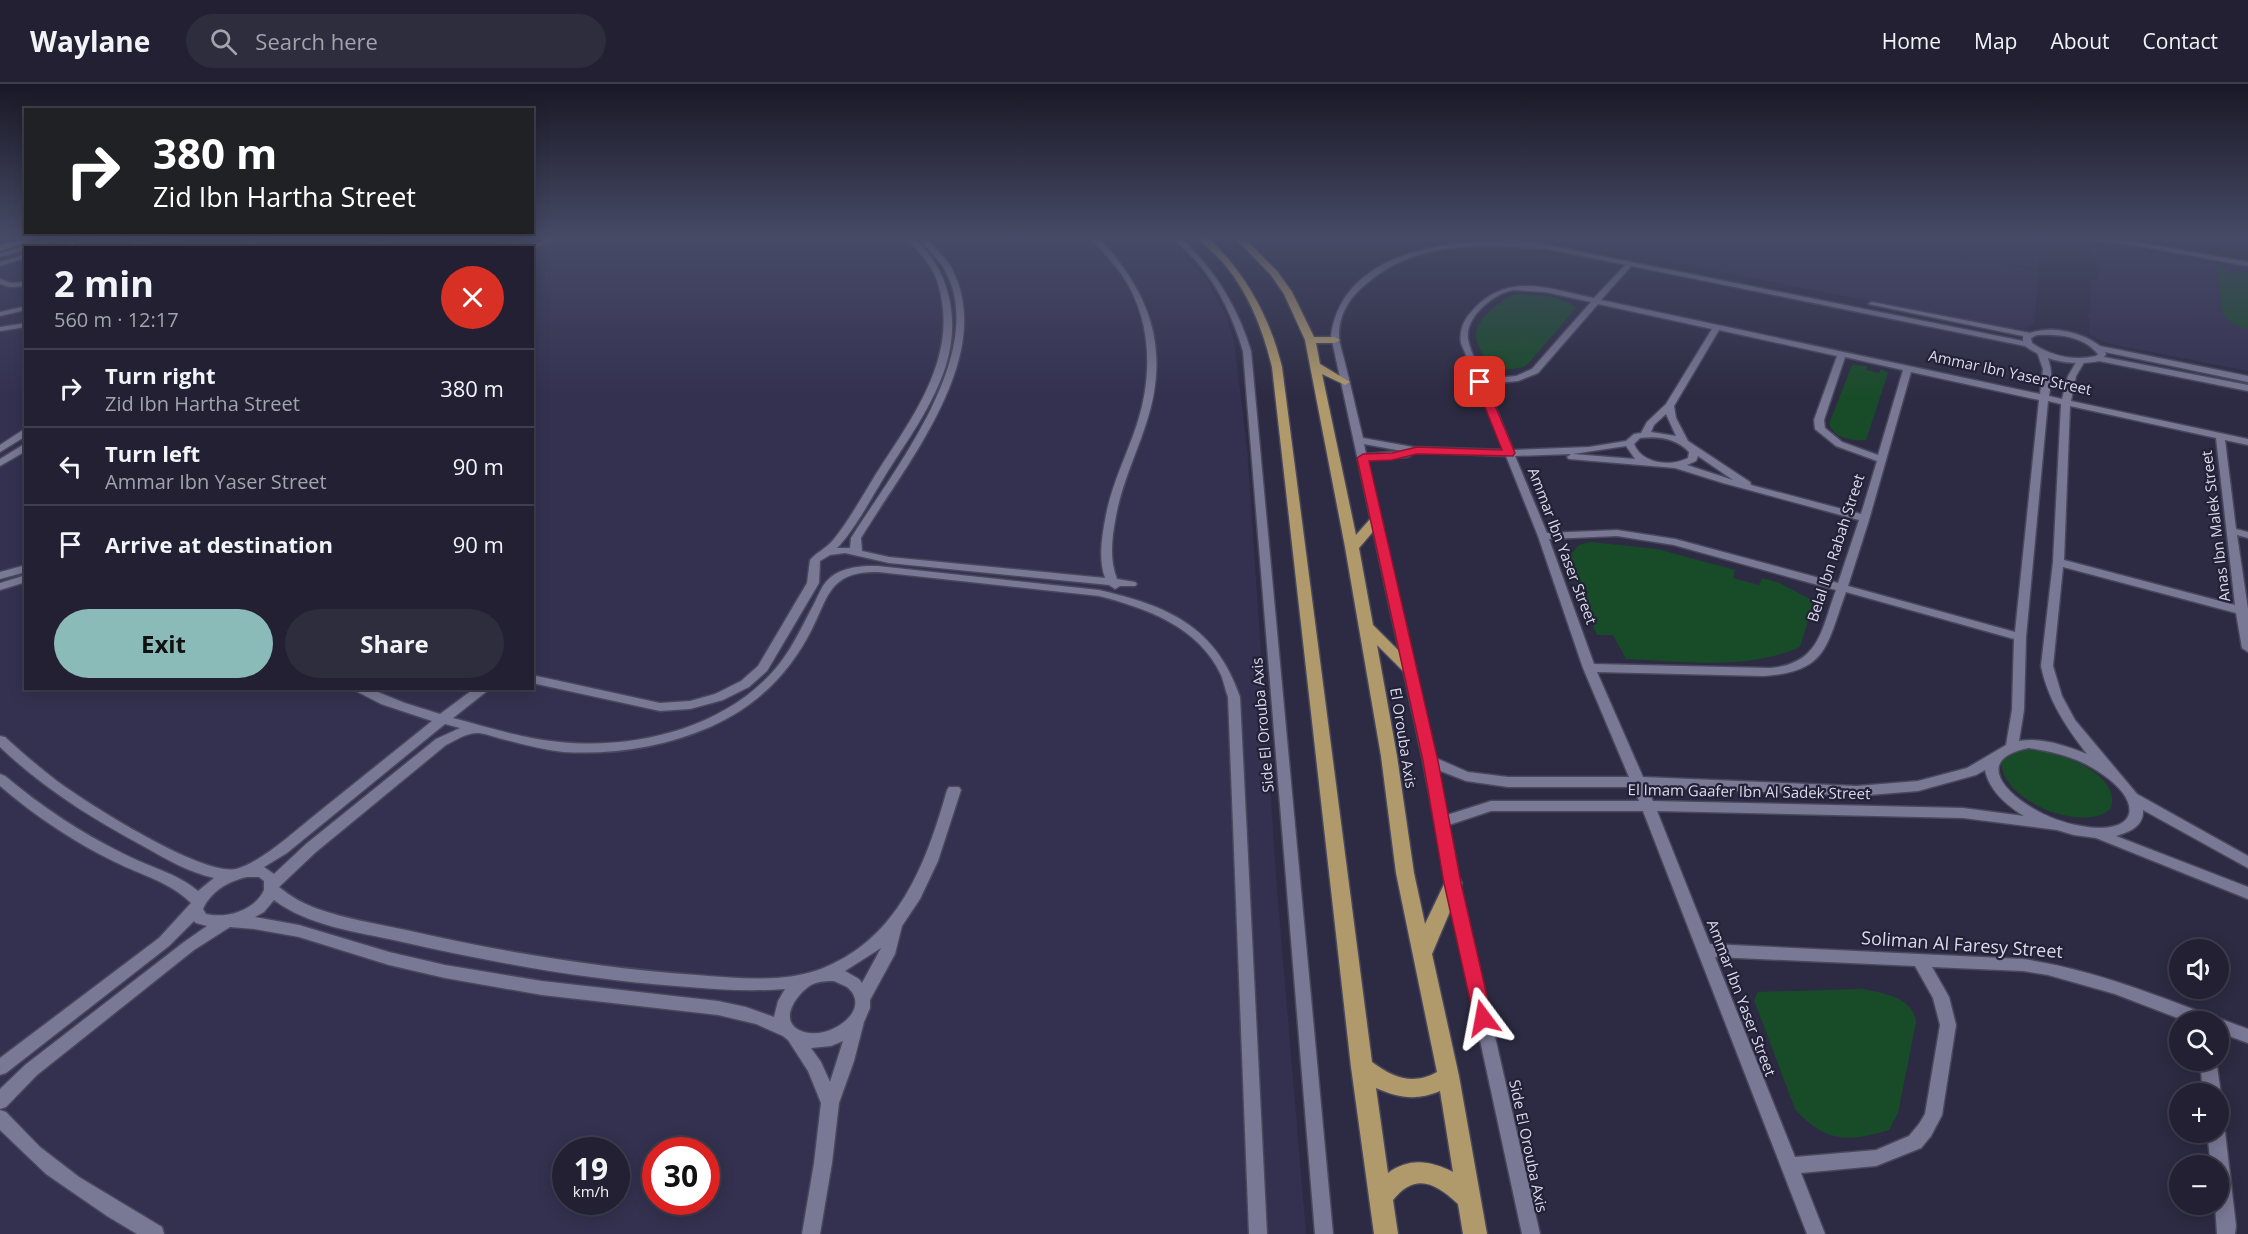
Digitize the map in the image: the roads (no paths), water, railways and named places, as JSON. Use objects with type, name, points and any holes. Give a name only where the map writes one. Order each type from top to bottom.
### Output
[{"type":"main road","points":[[1247,290],[1257,304],[1273,345],[1277,367],[1362,1067],[1386,1234]]},
{"type":"main road","name":"El Orouba Axis","points":[[1285,290],[1301,316],[1316,366],[1352,547],[1389,756],[1404,873],[1448,1076],[1474,1234]]},
{"type":"main road","points":[[1310,340],[1335,340]]},
{"type":"main road","points":[[1316,366],[1346,382]]},
{"type":"main road","points":[[1352,547],[1376,521]]},
{"type":"main road","points":[[1366,627],[1408,668]]},
{"type":"main road","points":[[1421,956],[1453,883]]},
{"type":"main road","points":[[1362,1067],[1378,1079],[1396,1087],[1416,1089],[1434,1085],[1448,1076]]},
{"type":"main road","points":[[1381,1197],[1390,1183],[1403,1174],[1420,1171],[1438,1175],[1455,1184],[1468,1198]]},
{"type":"street","points":[[534,679],[660,707],[690,705],[726,694],[745,684],[763,668],[813,583],[815,560],[838,541],[931,393],[946,349],[948,322],[943,290]]},
{"type":"street","points":[[858,554],[855,548],[856,538],[936,409],[948,384],[961,336],[960,303],[955,290]]},
{"type":"street","points":[[1125,599],[1113,582],[1106,553],[1110,515],[1125,462],[1147,404],[1154,364],[1148,322],[1134,290]]},
{"type":"street","name":"Side El Orouba Axis","points":[[1223,290],[1241,328],[1246,351],[1324,1234]]},
{"type":"street","name":"Side El Orouba Axis","points":[[1356,290],[1342,303],[1337,316],[1335,340],[1430,761],[1453,883],[1531,1234]]},
{"type":"street","name":"Ammar Ibn Yaser Street","points":[[1511,290],[1493,294],[1469,319],[1463,335],[1543,536],[1589,668],[1648,806],[1816,1234]]},
{"type":"street","name":"Ammar Ibn Yaser Street","points":[[1529,290],[1596,300],[2248,442]]},
{"type":"street","points":[[1480,382],[1518,378],[1535,372],[1605,290]]},
{"type":"street","points":[[1780,290],[2029,339],[2041,352],[2049,372],[2044,398],[2020,638],[2018,710],[2012,746],[2049,746],[2091,761],[2110,773]]},
{"type":"street","points":[[0,303],[24,308]]},
{"type":"street","points":[[947,304],[960,303]]},
{"type":"street","points":[[0,314],[24,308]]},
{"type":"street","points":[[0,329],[24,327]]},
{"type":"street","points":[[1645,435],[1650,424],[1670,406],[1717,327]]},
{"type":"street","points":[[2029,339],[2043,332],[2063,334],[2084,340],[2098,348],[2248,379]]},
{"type":"street","points":[[2098,348],[2102,354],[2099,358]]},
{"type":"street","points":[[2041,352],[2081,361],[2099,358],[2248,388]]},
{"type":"street","points":[[1842,354],[1819,420],[1820,429],[1839,444],[1881,459]]},
{"type":"street","points":[[2081,361],[2072,376],[2066,403],[2058,562],[2047,666],[2049,682],[2068,720],[2133,798],[2248,863]]},
{"type":"street","name":"Belal Ibn Rabah Street","points":[[1589,668],[1763,672],[1795,667],[1808,662],[1815,654],[1842,588],[1908,368]]},
{"type":"street","points":[[1670,406],[1676,430],[1694,452],[1693,459],[1676,465]]},
{"type":"street","points":[[3,446],[24,432]]},
{"type":"street","points":[[1358,440],[1393,448],[1417,450],[1547,453],[1591,450],[1629,443],[1637,436],[1661,435],[1688,445],[1752,488]]},
{"type":"street","name":"Anas Ibn Malek Street","points":[[2220,436],[2245,611],[2248,648]]},
{"type":"street","points":[[1629,443],[1635,455],[1655,463]]},
{"type":"street","points":[[0,463],[24,447]]},
{"type":"street","points":[[1363,458],[1392,457],[1417,450]]},
{"type":"street","points":[[1547,453],[1601,461],[1676,465],[1863,518]]},
{"type":"street","points":[[2232,531],[2248,535]]},
{"type":"street","points":[[1543,536],[1594,532],[1635,535],[1707,550],[2020,638]]},
{"type":"street","points":[[827,552],[845,550],[912,562],[1131,584]]},
{"type":"street","points":[[2058,562],[2245,611]]},
{"type":"street","points":[[0,576],[24,569]]},
{"type":"street","points":[[361,690],[442,721],[540,744],[585,749],[610,748],[651,741],[708,722],[749,699],[772,679],[790,658],[831,583],[857,570],[878,569],[1070,590],[1125,599],[1163,613],[1211,649],[1226,672],[1234,697],[1258,1234]]},
{"type":"street","points":[[0,587],[24,579]]},
{"type":"street","points":[[247,872],[282,849],[481,690]]},
{"type":"street","points":[[0,1101],[31,1070],[189,946],[261,904],[272,887],[311,848],[441,742],[461,732],[477,728]]},
{"type":"street","points":[[0,740],[46,782],[110,823],[194,867],[232,875]]},
{"type":"street","name":"El Imam Gaafer Ibn Al Sadek Street","points":[[1430,761],[1466,776],[1487,780],[1637,782],[1857,791],[1918,786],[1971,772],[1992,760],[1999,751],[2012,746]]},
{"type":"street","points":[[1992,760],[1991,770],[1996,782],[2005,794],[2019,806],[2057,825],[2098,834],[2248,892]]},
{"type":"street","points":[[0,779],[48,816],[83,838],[179,885],[197,905],[201,920],[208,922],[229,921],[281,926],[370,953],[478,978],[591,995],[736,1010],[771,1021],[806,1041],[827,1041],[846,1032],[856,1022]]},
{"type":"street","points":[[811,1234],[830,1103],[846,1061],[856,1022],[862,1009],[863,997],[887,954],[894,926],[930,861],[954,790]]},
{"type":"street","points":[[2098,834],[2124,830],[2132,824],[2137,808],[2133,798]]},
{"type":"street","name":"El Imam Gaafer Ibn Al Sadek Street","points":[[1442,822],[1491,807],[1648,806],[1963,813],[2057,825]]},
{"type":"street","points":[[0,1068],[164,942],[212,886],[232,875],[247,872],[268,875],[272,887],[286,902],[300,908],[421,940],[535,962],[670,980],[754,985],[836,974],[849,978],[858,986],[863,997]]},
{"type":"street","points":[[830,1103],[815,1067],[783,1023],[784,1004],[789,994],[814,978],[854,958],[894,926]]},
{"type":"street","name":"Soliman Al Faresy Street","points":[[1705,951],[2057,969],[2091,978],[2179,1011]]},
{"type":"street","points":[[1789,1166],[1876,1158],[1915,1142],[1925,1130],[1933,1115],[1948,1025],[1941,998],[1920,961]]},
{"type":"street","name":"Soliman Al Faresy Street","points":[[2229,1029],[2248,1036]]},
{"type":"street","points":[[0,1118],[38,1156],[76,1186],[155,1234]]},
{"type":"street","points":[[2217,1143],[2228,1231]]}]
